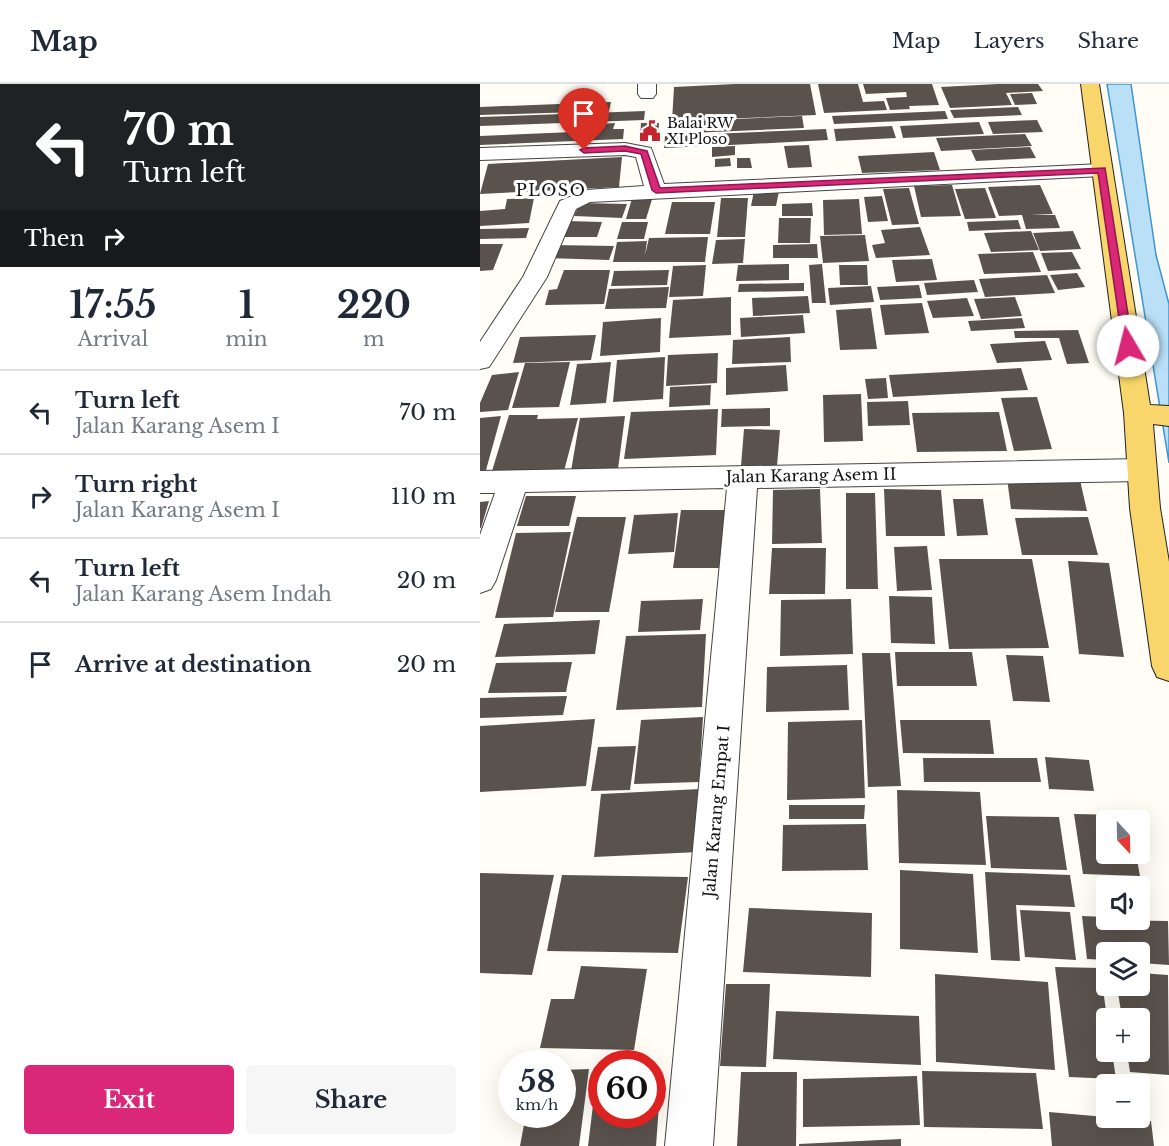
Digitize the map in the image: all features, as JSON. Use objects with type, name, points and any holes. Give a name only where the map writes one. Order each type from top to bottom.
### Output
[{"type":"main road","points":[[1090,84],[1102,170],[1152,414],[1142,470],[1145,508],[1169,666]]},
{"type":"street","points":[[480,154],[625,149],[644,152],[656,190]]},
{"type":"street","points":[[480,361],[535,277],[567,205],[586,196],[656,190],[1102,170]]},
{"type":"street","name":"Jalan Karang Asem II","points":[[480,482],[1142,470]]},
{"type":"street","name":"Jalan Karang Empat I","points":[[688,1146],[743,476]]},
{"type":"street","points":[[480,580],[514,480]]},
{"type":"water","points":[[1107,84],[1131,84],[1156,255],[1169,304],[1169,463]]},
{"type":"building","points":[[810,84],[816,115],[672,121],[674,87]]},
{"type":"building","points":[[818,84],[858,84],[863,102],[884,101],[887,110],[824,113]]},
{"type":"building","points":[[863,84],[932,84],[939,105],[909,106],[910,109],[890,110],[886,98],[907,97],[906,92],[866,94]]},
{"type":"building","points":[[1038,84],[1043,91],[1006,93],[1012,105],[950,108],[941,87]]},
{"type":"building","points":[[1032,93],[1037,104],[1015,105],[1010,94]]},
{"type":"building","points":[[611,102],[609,111],[480,115],[480,107]]},
{"type":"building","points":[[1018,107],[1022,115],[954,118],[950,110]]},
{"type":"building","points":[[645,111],[644,120],[480,126],[480,117]]},
{"type":"building","points":[[945,111],[948,119],[834,124],[832,116]]},
{"type":"building","points":[[802,116],[804,128],[667,134],[668,122]]},
{"type":"building","points":[[1037,120],[1043,132],[993,134],[988,122]]},
{"type":"building","points":[[979,122],[984,134],[903,138],[900,126]]},
{"type":"building","points":[[615,123],[613,129],[624,129],[623,139],[480,145],[480,136],[597,131],[599,124]]},
{"type":"building","name":"Balai RW XI Ploso","points":[[641,123],[659,123],[658,139],[640,140]]},
{"type":"building","points":[[892,126],[896,138],[836,141],[834,129]]},
{"type":"building","points":[[826,129],[828,140],[711,146],[711,134]]},
{"type":"building","points":[[707,134],[708,146],[664,148],[665,136]]},
{"type":"building","points":[[1025,134],[1032,146],[941,151],[936,138]]},
{"type":"building","points":[[809,145],[812,167],[788,168],[784,146]]},
{"type":"building","points":[[735,146],[735,155],[712,157],[712,147]]},
{"type":"building","points":[[1030,147],[1036,158],[976,161],[971,150]]},
{"type":"building","points":[[934,152],[940,170],[862,173],[858,156]]},
{"type":"building","points":[[622,157],[619,187],[480,194],[488,164]]},
{"type":"building","points":[[730,158],[731,166],[715,167],[715,159]]},
{"type":"building","points":[[737,158],[750,158],[752,168],[737,168]]},
{"type":"building","points":[[952,185],[961,216],[921,217],[914,186]]},
{"type":"building","points":[[1040,185],[1053,214],[1030,215],[1055,215],[1060,228],[1026,229],[1022,215],[999,216],[988,187]]},
{"type":"building","points":[[909,188],[919,224],[892,225],[883,189]]},
{"type":"building","points":[[985,188],[996,218],[965,219],[955,189]]},
{"type":"building","points":[[754,191],[779,191],[776,206],[751,206]]},
{"type":"building","points":[[633,195],[653,196],[646,219],[626,219]]},
{"type":"building","points":[[882,196],[888,221],[868,222],[864,197]]},
{"type":"building","points":[[534,198],[529,223],[480,226],[480,211],[505,209],[507,199]]},
{"type":"building","points":[[721,198],[748,198],[745,237],[717,237]]},
{"type":"building","points":[[859,199],[862,234],[824,235],[823,200]]},
{"type":"building","points":[[672,202],[715,202],[710,234],[665,234]]},
{"type":"building","points":[[580,203],[627,204],[622,218],[574,216]]},
{"type":"building","points":[[812,203],[813,216],[782,216],[782,204]]},
{"type":"building","points":[[779,218],[811,218],[810,243],[778,243]]},
{"type":"building","points":[[1018,220],[1021,229],[969,231],[967,222]]},
{"type":"building","points":[[567,221],[602,222],[597,237],[561,237]]},
{"type":"building","points":[[622,222],[648,222],[644,239],[617,239]]},
{"type":"building","points":[[920,227],[930,255],[876,258],[872,245],[885,243],[881,230]]},
{"type":"building","points":[[529,228],[526,238],[480,239],[480,229]]},
{"type":"building","points":[[1031,231],[1039,250],[991,252],[984,233]]},
{"type":"building","points":[[1073,231],[1081,249],[1040,251],[1033,233]]},
{"type":"building","points":[[865,235],[869,261],[823,263],[820,236]]},
{"type":"building","points":[[708,237],[705,262],[613,262],[617,242],[647,241],[645,255],[649,238]]},
{"type":"building","points":[[745,239],[743,263],[712,264],[716,240]]},
{"type":"building","points":[[480,244],[503,244],[493,270],[480,271]]},
{"type":"building","points":[[817,244],[818,258],[773,258],[773,245]]},
{"type":"building","points":[[553,245],[614,246],[609,260],[547,258]]},
{"type":"building","points":[[1033,252],[1041,272],[984,274],[978,254]]},
{"type":"building","points":[[1072,252],[1081,269],[1048,271],[1041,253]]},
{"type":"building","points":[[932,259],[937,280],[896,282],[892,260]]},
{"type":"building","points":[[789,264],[789,280],[736,281],[738,265]]},
{"type":"building","points":[[822,264],[826,303],[812,303],[809,265]]},
{"type":"building","points":[[706,265],[703,296],[669,297],[673,266]]},
{"type":"building","points":[[839,265],[867,265],[868,285],[840,285]]},
{"type":"building","points":[[564,270],[610,270],[604,304],[545,305],[549,290],[557,289]]},
{"type":"building","points":[[669,270],[667,285],[611,286],[614,271]]},
{"type":"building","points":[[1077,273],[1085,287],[1058,290],[1050,275]]},
{"type":"building","points":[[1047,275],[1055,293],[985,297],[979,279]]},
{"type":"building","points":[[974,280],[978,292],[927,295],[924,283]]},
{"type":"building","points":[[804,283],[804,291],[738,292],[739,284]]},
{"type":"building","points":[[919,285],[922,298],[880,300],[877,287]]},
{"type":"building","points":[[871,286],[874,302],[830,305],[828,288]]},
{"type":"building","points":[[669,287],[666,308],[605,309],[609,289]]},
{"type":"building","points":[[808,296],[810,313],[753,316],[752,298]]},
{"type":"building","points":[[731,297],[731,335],[669,338],[673,300]]},
{"type":"building","points":[[1015,297],[1022,316],[981,319],[974,299]]},
{"type":"building","points":[[967,298],[974,316],[933,318],[927,301]]},
{"type":"building","points":[[922,303],[929,333],[885,335],[880,305]]},
{"type":"building","points":[[871,308],[877,349],[840,350],[836,310]]},
{"type":"building","points":[[803,315],[805,333],[741,337],[740,318]]},
{"type":"building","points":[[661,318],[660,352],[600,356],[603,322]]},
{"type":"building","points":[[1022,318],[1025,328],[971,331],[968,321]]},
{"type":"building","points":[[1078,330],[1089,363],[1067,364],[1059,338],[1015,338],[1014,331]]},
{"type":"building","points":[[596,335],[591,360],[513,363],[520,337]]},
{"type":"building","points":[[790,337],[791,362],[732,364],[733,340]]},
{"type":"building","points":[[1045,341],[1052,360],[997,363],[990,344]]},
{"type":"building","points":[[718,353],[717,383],[666,386],[668,355]]},
{"type":"building","points":[[665,357],[663,399],[613,402],[617,360]]},
{"type":"building","points":[[570,362],[559,407],[512,408],[525,363]]},
{"type":"building","points":[[611,362],[606,403],[570,405],[577,364]]},
{"type":"building","points":[[786,365],[788,391],[726,395],[726,368]]},
{"type":"building","points":[[1021,368],[1028,390],[893,397],[889,375]]},
{"type":"building","points":[[519,372],[508,410],[480,412],[480,403],[492,375]]},
{"type":"building","points":[[886,378],[888,398],[868,399],[865,379]]},
{"type":"building","points":[[711,385],[710,405],[669,407],[670,387]]},
{"type":"building","points":[[861,394],[863,441],[824,442],[823,395]]},
{"type":"building","points":[[1037,397],[1052,449],[1014,451],[1001,398]]},
{"type":"building","points":[[908,401],[910,425],[868,426],[867,402]]},
{"type":"building","points":[[770,408],[770,426],[721,427],[722,409]]},
{"type":"building","points":[[718,409],[716,455],[624,459],[631,412]]},
{"type":"building","points":[[999,412],[1007,451],[917,452],[912,413]]},
{"type":"building","points":[[509,415],[538,415],[537,419],[578,418],[564,471],[492,471]]},
{"type":"building","points":[[501,416],[486,470],[480,471],[480,418]]},
{"type":"building","points":[[625,416],[618,469],[571,471],[580,418]]},
{"type":"building","points":[[744,429],[780,430],[777,466],[741,466]]},
{"type":"building","points":[[1007,478],[1080,480],[1087,511],[1011,509]]},
{"type":"building","points":[[820,489],[822,543],[772,544],[773,490]]},
{"type":"building","points":[[884,489],[941,490],[945,536],[886,536]]},
{"type":"building","points":[[846,493],[875,493],[878,589],[846,589]]},
{"type":"building","points":[[526,496],[576,496],[569,526],[517,526]]},
{"type":"building","points":[[953,499],[983,499],[988,535],[957,536]]},
{"type":"building","points":[[489,501],[481,528],[480,528],[480,502]]},
{"type":"building","points":[[681,510],[727,510],[721,568],[673,568]]},
{"type":"building","points":[[678,513],[674,552],[628,554],[634,515]]},
{"type":"building","points":[[577,517],[626,517],[609,612],[555,612]]},
{"type":"building","points":[[1088,517],[1098,555],[1022,555],[1015,518]]},
{"type":"building","points":[[571,532],[553,617],[495,618],[516,533]]},
{"type":"building","points":[[927,546],[932,590],[897,591],[894,547]]},
{"type":"building","points":[[772,548],[826,548],[825,594],[769,594]]},
{"type":"building","points":[[939,559],[1032,559],[1049,648],[949,649]]},
{"type":"building","points":[[1068,561],[1109,563],[1124,657],[1079,654]]},
{"type":"building","points":[[889,596],[932,597],[935,644],[891,643]]},
{"type":"building","points":[[703,599],[700,630],[638,632],[641,601]]},
{"type":"building","points":[[851,599],[853,654],[780,656],[781,600]]},
{"type":"building","points":[[600,620],[595,654],[495,657],[504,624]]},
{"type":"building","points":[[706,634],[702,707],[616,710],[626,636]]},
{"type":"building","points":[[895,652],[972,652],[977,686],[897,686]]},
{"type":"building","points":[[862,653],[890,653],[901,786],[868,787]]},
{"type":"building","points":[[1006,655],[1043,656],[1050,702],[1013,701]]},
{"type":"building","points":[[572,662],[566,692],[488,693],[496,663]]},
{"type":"building","points":[[847,665],[849,710],[766,712],[767,667]]},
{"type":"building","points":[[567,696],[563,715],[480,718],[480,698]]},
{"type":"building","points":[[703,717],[699,782],[634,784],[641,720]]},
{"type":"building","points":[[595,719],[586,786],[480,792],[480,726]]},
{"type":"building","points":[[862,720],[865,798],[787,800],[788,722]]},
{"type":"building","points":[[900,720],[990,720],[994,754],[903,753]]},
{"type":"building","points":[[636,746],[630,790],[591,791],[598,747]]},
{"type":"building","points":[[1045,757],[1089,760],[1094,791],[1049,789]]},
{"type":"building","points":[[923,758],[1037,758],[1041,782],[924,782]]},
{"type":"building","points":[[700,789],[698,852],[594,857],[601,794]]},
{"type":"building","points":[[897,790],[980,792],[986,865],[899,863]]},
{"type":"building","points":[[789,805],[865,805],[864,819],[789,819]]},
{"type":"building","points":[[1074,814],[1096,814],[1096,864],[1138,864],[1140,876],[1083,874]]},
{"type":"building","points":[[986,816],[1059,817],[1067,870],[991,868]]},
{"type":"building","points":[[866,824],[868,870],[782,871],[783,825]]},
{"type":"building","points":[[900,870],[973,874],[978,953],[900,949]]},
{"type":"building","points":[[985,872],[1070,875],[1075,907],[1016,905],[1020,961],[991,960]]},
{"type":"building","points":[[480,873],[554,875],[532,975],[480,973]]},
{"type":"building","points":[[562,875],[688,877],[678,953],[547,951]]},
{"type":"building","points":[[749,908],[872,913],[871,977],[743,972]]},
{"type":"building","points":[[1020,910],[1070,912],[1076,960],[1025,957]]},
{"type":"building","points":[[1082,916],[1096,917],[1096,930],[1150,930],[1150,921],[1168,921],[1169,965],[1150,964],[1150,942],[1096,942],[1096,959],[1087,959]]},
{"type":"building","points":[[581,966],[647,969],[634,1050],[540,1048],[551,999],[574,999]]},
{"type":"building","points":[[1055,967],[1096,968],[1096,996],[1104,996],[1106,1008],[1096,1008],[1096,1062],[1113,1062],[1115,1074],[1096,1074],[1096,1078],[1069,1077]]},
{"type":"building","points":[[935,974],[1048,982],[1055,1070],[936,1062]]},
{"type":"building","points":[[1150,974],[1168,975],[1169,1075],[1130,1072],[1128,1062],[1150,1062],[1150,1008],[1120,1008],[1119,996],[1150,996]]},
{"type":"building","points":[[726,984],[770,984],[766,1067],[720,1066]]},
{"type":"building","points":[[776,1011],[919,1016],[921,1065],[773,1059]]},
{"type":"building","points":[[576,1069],[588,1069],[579,1146],[520,1146],[523,1128],[576,1128]]},
{"type":"building","points":[[922,1071],[1036,1073],[1043,1129],[924,1127]]},
{"type":"building","points":[[741,1072],[797,1072],[796,1146],[737,1146]]},
{"type":"building","points":[[917,1076],[920,1125],[803,1127],[803,1079]]},
{"type":"building","points":[[1049,1112],[1096,1116],[1096,1128],[1150,1128],[1151,1121],[1154,1146],[1052,1146]]},
{"type":"building","points":[[590,1128],[657,1128],[656,1146],[588,1146]]},
{"type":"building","points":[[901,1139],[901,1146],[799,1146],[799,1144]]},
{"type":"place","name":"Balai RW XI Ploso","points":[[650,131]]},
{"type":"district","name":"PLOSO","points":[[551,190]]},
{"type":"route","points":[[584,150],[625,149],[644,152],[656,190],[1102,170],[1128,346]]}]
